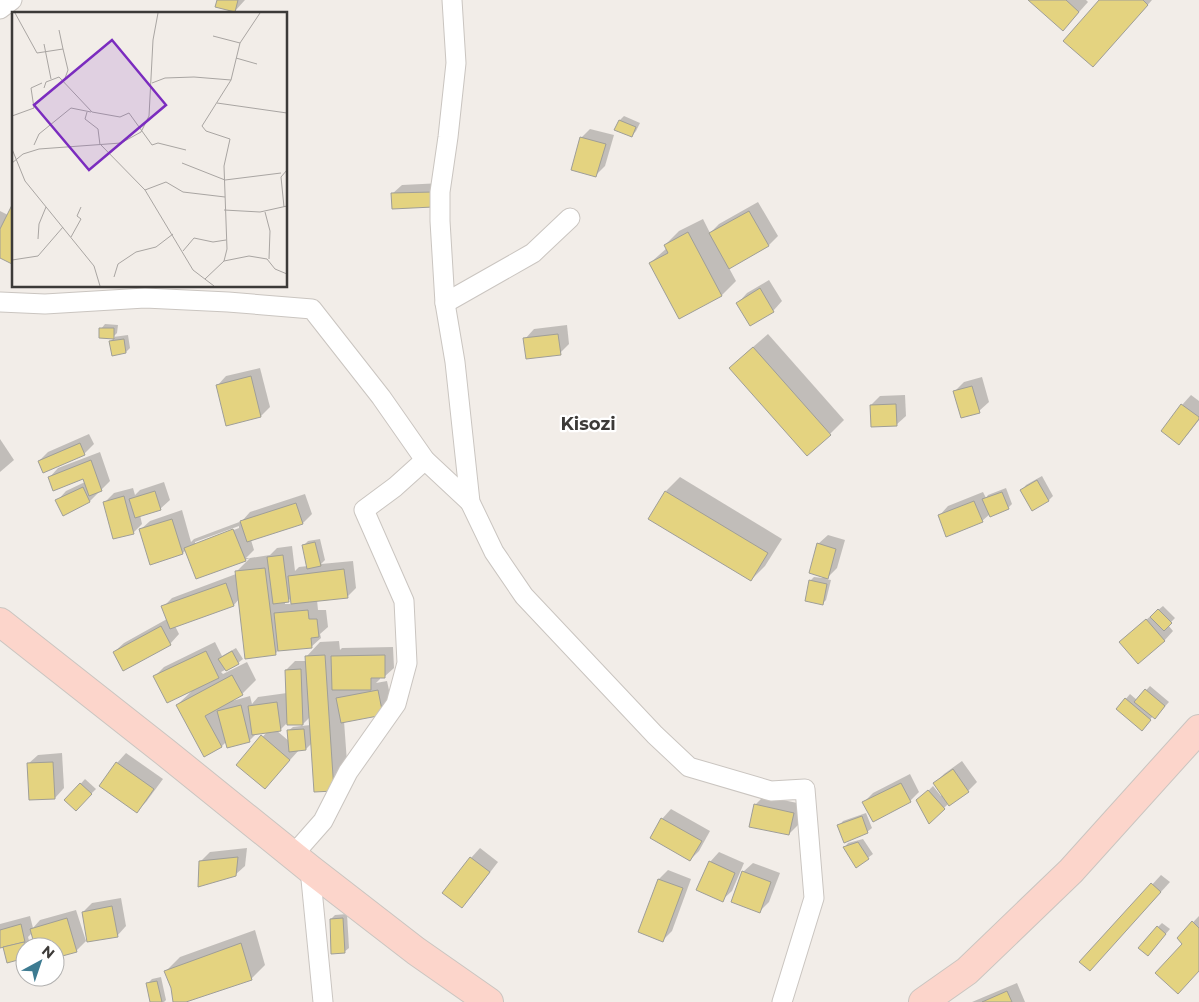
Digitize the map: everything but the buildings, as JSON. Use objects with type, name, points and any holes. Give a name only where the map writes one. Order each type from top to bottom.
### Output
[{"type":"street","points":[[0,9],[12,0]]},
{"type":"street","points":[[458,2],[456,63],[440,192],[445,303],[456,362],[470,502],[494,552],[524,596],[655,735],[689,767],[771,791],[805,789],[814,898],[782,1002]]},
{"type":"street","points":[[445,303],[534,252],[570,218]]},
{"type":"street","points":[[0,302],[45,304],[145,298],[312,309],[381,397],[425,460],[470,502]]},
{"type":"street","points":[[323,1002],[302,862],[348,772],[396,704],[407,663],[404,601],[364,510],[395,487],[425,460]]},
{"type":"street","points":[[0,622],[416,951],[489,1002]]},
{"type":"street","points":[[923,1002],[967,972],[1070,871],[1199,729]]},
{"type":"district","name":"Kisozi","points":[[588,424]]}]
